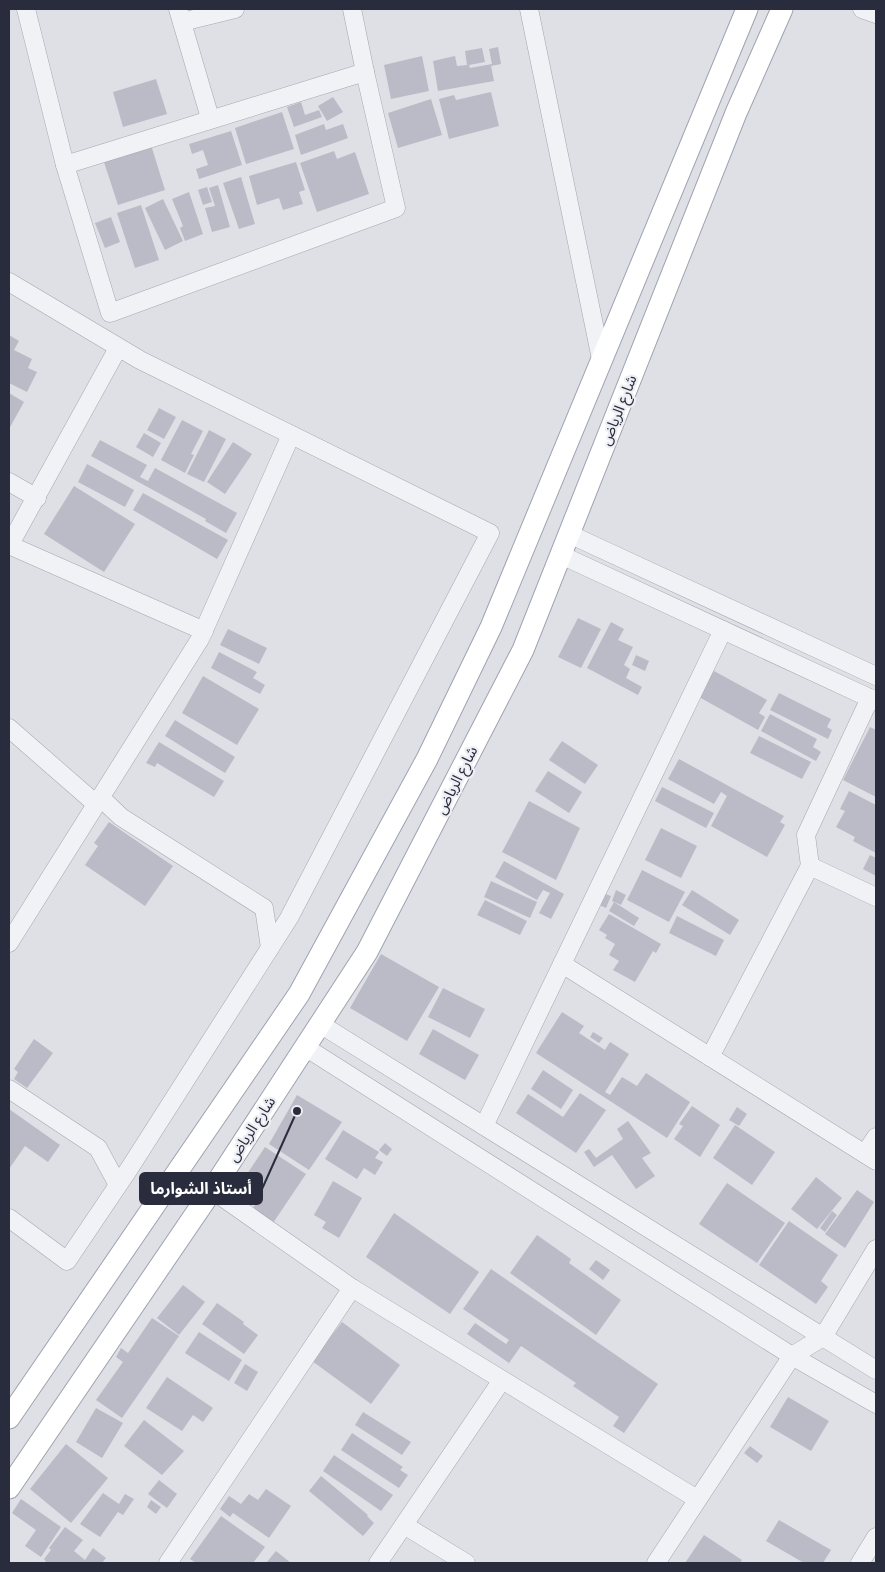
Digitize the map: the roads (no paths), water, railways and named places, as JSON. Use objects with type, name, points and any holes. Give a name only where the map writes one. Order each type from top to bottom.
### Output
[{"type":"main road","points":[[9,1418],[299,994],[427,759],[491,627],[747,9]]},
{"type":"main road","name":"شارع الرياض","points":[[9,1488],[212,1190],[367,952],[523,650],[736,113],[782,9]]},
{"type":"street","points":[[26,9],[65,165],[110,313],[396,208],[364,72],[352,9]]},
{"type":"street","points":[[210,118],[180,16],[235,9]]},
{"type":"street","points":[[528,9],[602,359]]},
{"type":"street","points":[[862,9],[876,14]]},
{"type":"street","points":[[65,165],[210,118],[364,72]]},
{"type":"street","points":[[9,282],[118,348],[490,533],[289,918],[129,1169],[114,1178],[67,1260],[9,1218]]},
{"type":"street","points":[[118,348],[9,546],[204,631]]},
{"type":"street","points":[[9,943],[204,631],[291,435]]},
{"type":"street","points":[[9,482],[37,498]]},
{"type":"street","points":[[569,534],[876,676]]},
{"type":"street","points":[[561,555],[873,699],[806,834],[810,866],[710,1057]]},
{"type":"street","points":[[484,1126],[723,630]]},
{"type":"street","points":[[9,728],[121,817],[264,908],[270,948]]},
{"type":"street","points":[[810,866],[876,897]]},
{"type":"street","points":[[562,964],[871,1158],[876,1137]]},
{"type":"street","points":[[320,1024],[876,1370]]},
{"type":"street","points":[[305,1046],[792,1356],[876,1404]]},
{"type":"street","points":[[9,1089],[98,1148],[114,1178]]},
{"type":"street","points":[[212,1190],[352,1288],[697,1499]]},
{"type":"street","points":[[656,1563],[792,1356],[823,1337],[876,1249]]},
{"type":"street","points":[[168,1563],[352,1288]]},
{"type":"street","points":[[378,1563],[502,1380]]},
{"type":"street","points":[[404,1525],[466,1563]]},
{"type":"street","points":[[860,1563],[876,1537]]},
{"type":"place","name":"أستاذ الشوارما","points":[[297,1111]]}]
